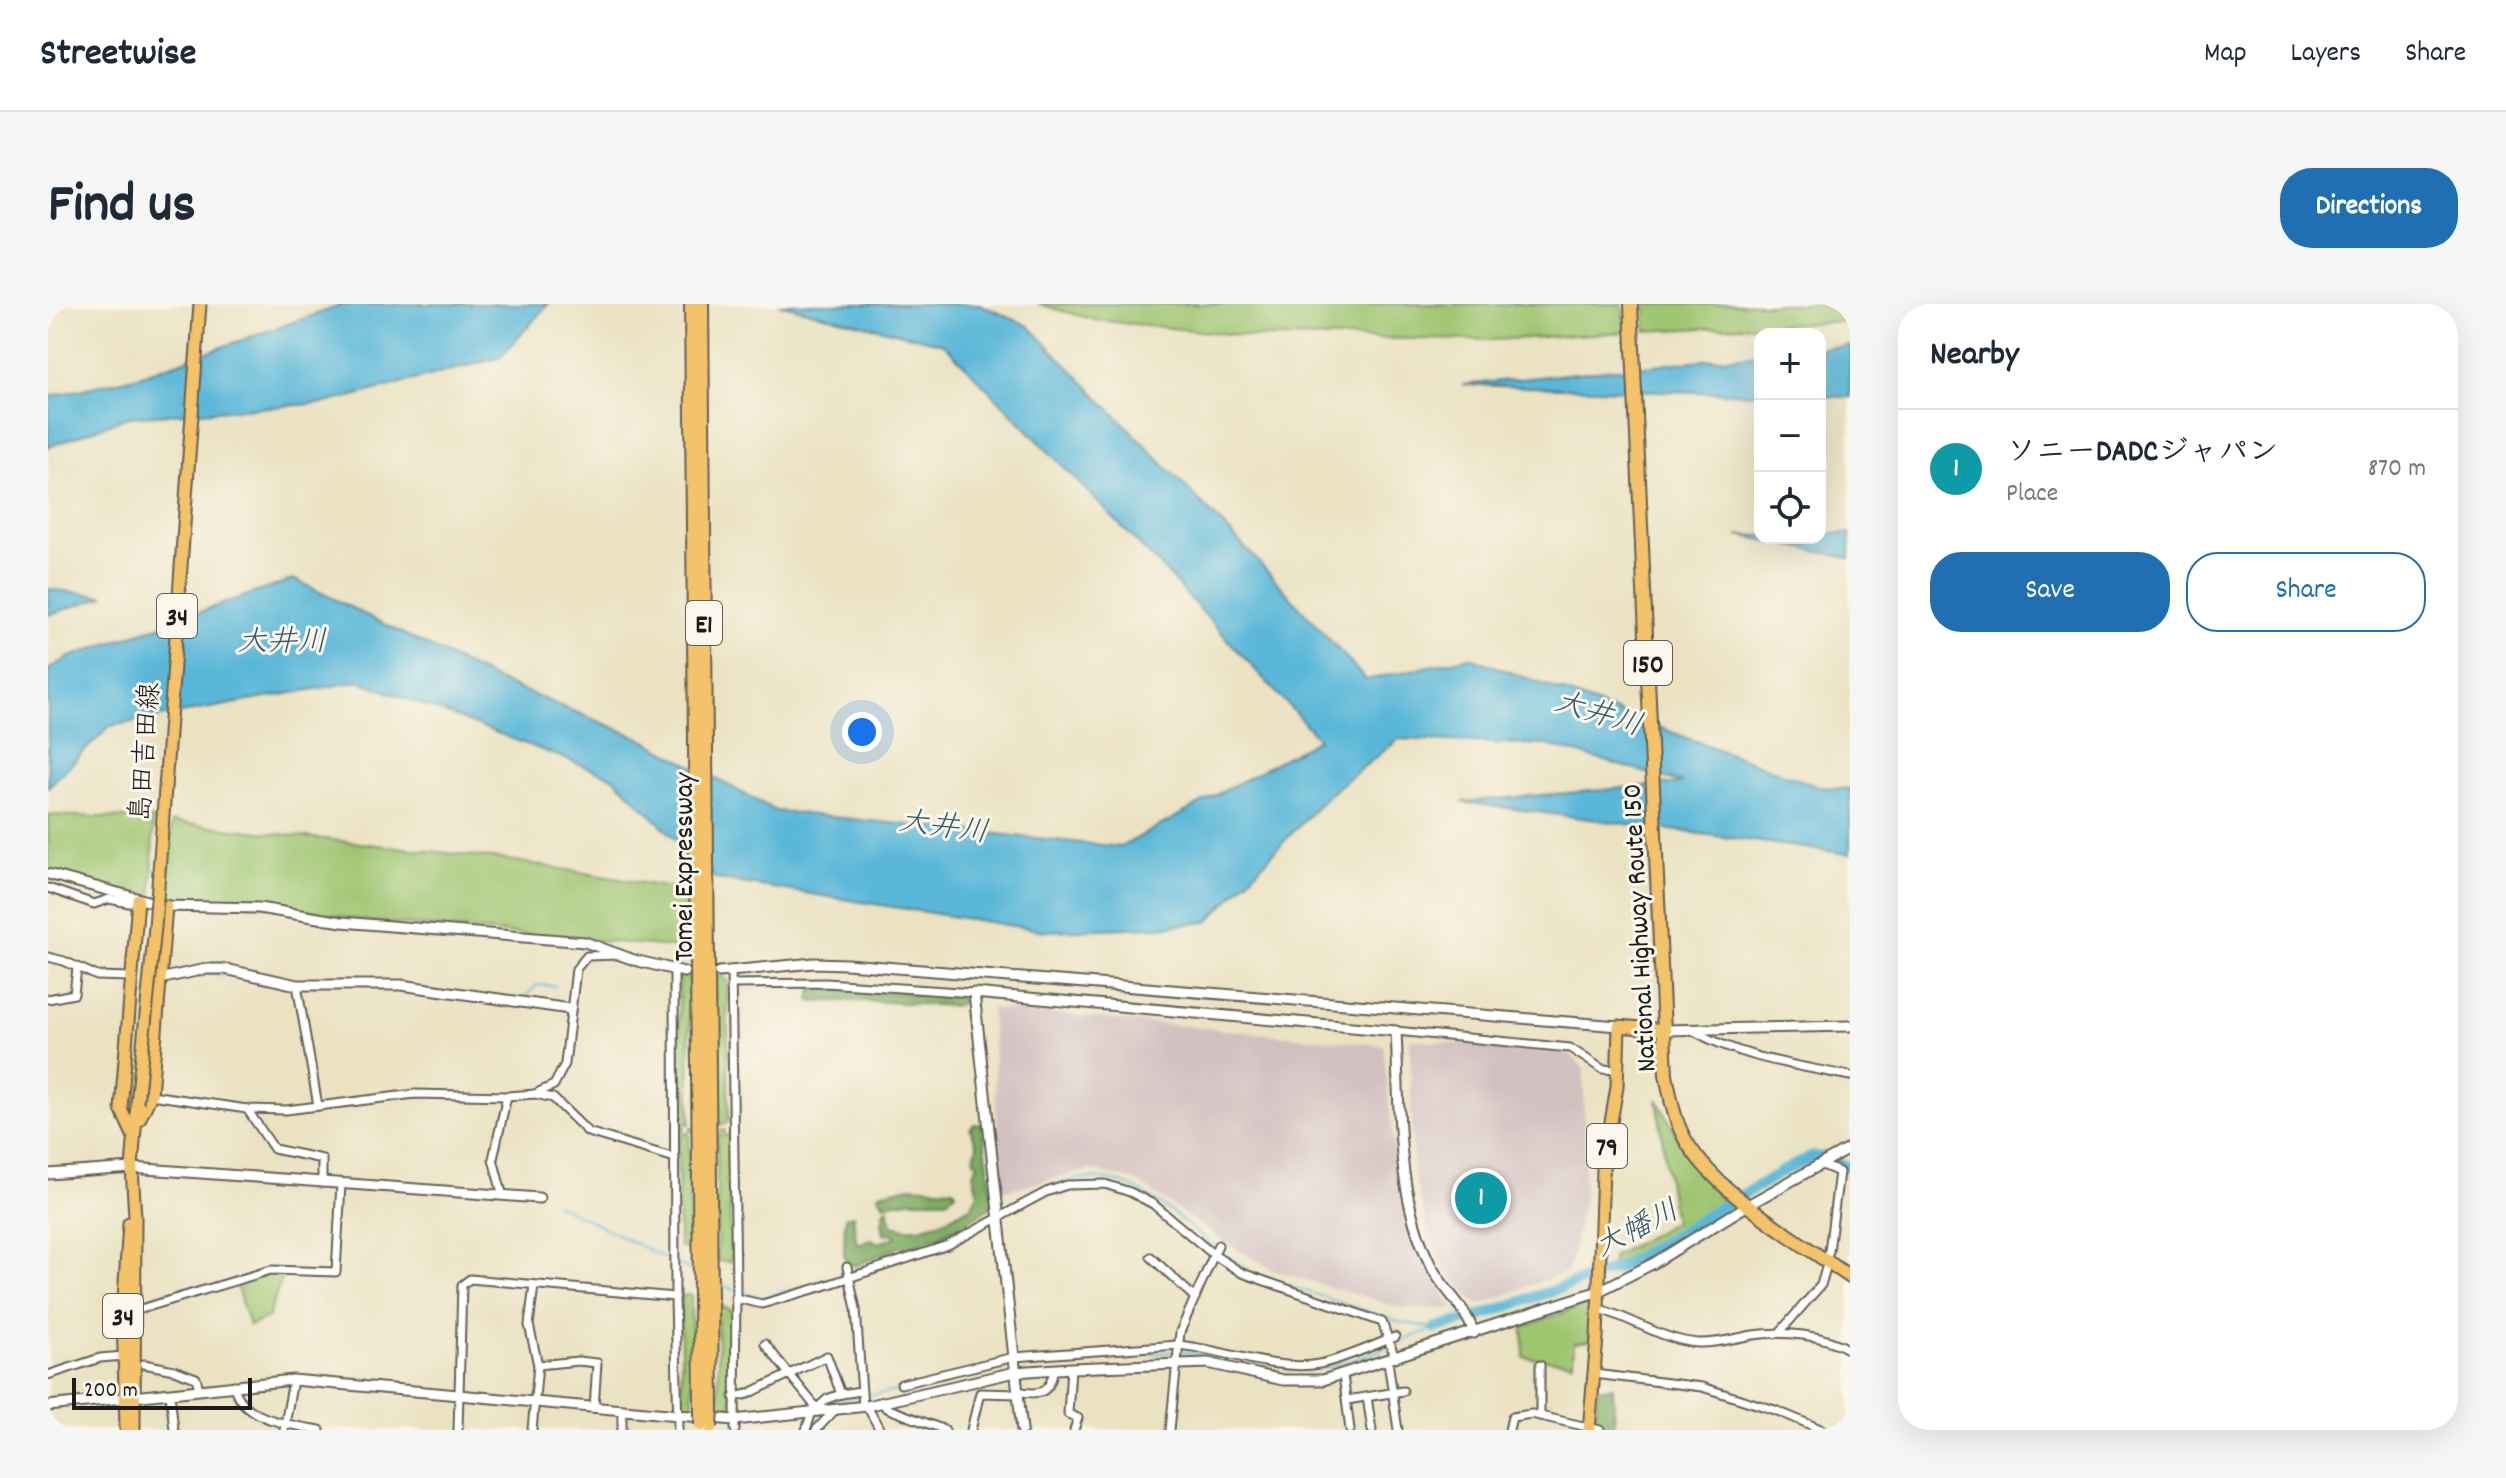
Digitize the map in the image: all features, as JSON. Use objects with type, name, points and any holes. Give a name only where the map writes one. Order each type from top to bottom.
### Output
[{"type":"highway","name":"Tomei Expressway","points":[[691,304],[702,942],[706,1428]]},
{"type":"highway","name":"Tomei Expressway","points":[[702,304],[702,942]]},
{"type":"highway","name":"National Highway Route 150","points":[[1631,304],[1666,1075],[1680,1130],[1693,1151],[1748,1205],[1850,1277]]},
{"type":"main road","name":"島田吉田線","points":[[134,1430],[124,1356],[127,1230],[132,1203],[134,1136],[155,927],[200,304]]},
{"type":"main road","points":[[134,1136],[121,1109],[136,899]]},
{"type":"main road","points":[[134,1136],[151,1095],[166,906]]},
{"type":"main road","points":[[130,984],[158,984]]},
{"type":"main road","points":[[1619,1026],[1665,1026]]},
{"type":"main road","name":"79","points":[[1593,1429],[1603,1169],[1619,1070],[1619,1026]]},
{"type":"main road","name":"島田吉田線","points":[[126,1430],[134,1311],[135,1217],[132,1203]]},
{"type":"street","points":[[48,874],[166,906],[259,908],[342,922],[585,942],[679,972],[675,1158],[678,1430]]},
{"type":"street","points":[[48,888],[94,904],[109,899],[129,903],[136,899]]},
{"type":"street","points":[[535,1094],[554,1085],[565,1064],[570,1009],[576,969],[580,962],[587,956],[619,954]]},
{"type":"street","points":[[48,957],[77,970],[130,984]]},
{"type":"street","points":[[719,972],[814,963],[847,964],[1619,1026]]},
{"type":"street","points":[[158,984],[206,969],[225,969],[298,988],[401,985],[570,1009]]},
{"type":"street","points":[[48,999],[74,994],[77,970]]},
{"type":"street","points":[[731,970],[734,1425]]},
{"type":"street","points":[[732,984],[826,983],[974,993],[1396,1031],[1570,1048],[1602,1069],[1619,1070]]},
{"type":"street","points":[[298,988],[318,1106]]},
{"type":"street","points":[[974,993],[1022,1430]]},
{"type":"street","points":[[1665,1026],[1689,1029],[1850,1026]]},
{"type":"street","points":[[1689,1029],[1724,1047],[1757,1057],[1850,1076]]},
{"type":"street","points":[[1396,1031],[1404,1180],[1432,1267],[1465,1311],[1472,1329]]},
{"type":"street","points":[[151,1095],[247,1109],[286,1110],[415,1094],[535,1094],[553,1098],[588,1132],[675,1158]]},
{"type":"street","points":[[502,1193],[493,1159],[507,1096]]},
{"type":"street","points":[[247,1109],[274,1149],[322,1159],[322,1183]]},
{"type":"street","points":[[813,1412],[827,1399],[841,1394],[883,1403],[1015,1372],[1071,1368],[1204,1347],[1297,1365],[1320,1364],[1472,1329],[1599,1291],[1654,1263],[1748,1205],[1847,1150]]},
{"type":"street","points":[[1822,1163],[1850,1175]]},
{"type":"street","points":[[48,1174],[132,1168],[539,1198]]},
{"type":"street","points":[[1779,1333],[1821,1285],[1829,1251],[1839,1172]]},
{"type":"street","points":[[134,1311],[271,1270],[336,1272],[341,1184]]},
{"type":"street","points":[[735,1293],[762,1304],[774,1302],[849,1273],[948,1245],[1046,1192],[1067,1185],[1105,1184],[1153,1204],[1259,1281],[1382,1322],[1392,1348],[1392,1393],[1398,1430]]},
{"type":"street","points":[[1170,1430],[1180,1332],[1216,1251]]},
{"type":"street","points":[[1151,1257],[1195,1298]]},
{"type":"street","points":[[849,1273],[856,1309],[863,1400],[880,1430]]},
{"type":"street","points":[[458,1430],[462,1285],[470,1279],[675,1297]]},
{"type":"street","points":[[532,1430],[538,1365],[529,1325],[534,1285]]},
{"type":"street","points":[[1599,1309],[1678,1340],[1715,1343],[1750,1335],[1779,1333],[1834,1343],[1850,1350]]},
{"type":"street","points":[[765,1344],[815,1406],[806,1430]]},
{"type":"street","points":[[901,1384],[1014,1357],[1178,1353],[1283,1380],[1303,1381],[1343,1375],[1392,1348]]},
{"type":"street","points":[[48,1375],[100,1358],[124,1356]]},
{"type":"street","points":[[734,1397],[748,1394],[827,1356],[841,1394]]},
{"type":"street","points":[[538,1365],[578,1361],[597,1363],[594,1408]]},
{"type":"street","points":[[144,1364],[196,1378],[199,1389]]},
{"type":"street","points":[[1540,1365],[1540,1416]]},
{"type":"street","points":[[1071,1368],[1068,1414],[1078,1418],[1074,1430]]},
{"type":"street","points":[[971,1430],[980,1393],[1032,1394],[1051,1385],[1054,1369]]},
{"type":"street","points":[[1594,1374],[1702,1387],[1775,1410],[1823,1430]]},
{"type":"street","points":[[1343,1375],[1350,1430]]},
{"type":"street","points":[[48,1406],[293,1380],[678,1414],[734,1425],[834,1411],[863,1400]]},
{"type":"street","points":[[285,1427],[293,1380]]},
{"type":"street","points":[[234,1385],[237,1398],[259,1415],[285,1427],[320,1430]]},
{"type":"street","points":[[1347,1400],[1403,1391]]},
{"type":"street","points":[[170,1393],[174,1430]]},
{"type":"street","points":[[1367,1397],[1372,1430]]},
{"type":"street","points":[[883,1403],[886,1408],[945,1430]]},
{"type":"street","points":[[622,1409],[622,1430]]},
{"type":"street","points":[[816,1430],[834,1411]]},
{"type":"street","points":[[1509,1430],[1515,1415],[1540,1416],[1593,1429]]},
{"type":"street","points":[[1556,1430],[1559,1421]]},
{"type":"street","points":[[1843,1430],[1850,1422]]},
{"type":"shaded area","points":[[991,1008],[1383,1045],[1396,1168],[1422,1255],[1452,1309],[1402,1308],[1275,1271],[1223,1241],[1136,1181],[1090,1170],[1001,1191]]},
{"type":"shaded area","points":[[1410,1039],[1569,1053],[1584,1069],[1584,1196],[1569,1271],[1478,1305],[1447,1271],[1433,1250],[1413,1172]]},
{"type":"green space","points":[[1038,304],[1622,304],[1626,332],[1492,340],[1257,337],[1095,320]]},
{"type":"green space","points":[[1646,304],[1850,304],[1850,321],[1646,331]]},
{"type":"green space","points":[[48,815],[153,819],[152,898],[48,874]]},
{"type":"green space","points":[[172,822],[510,860],[688,891],[685,948],[375,922],[276,906],[168,901]]},
{"type":"green space","points":[[722,976],[727,980],[729,1121],[717,1125],[714,977]]},
{"type":"green space","points":[[679,977],[689,977],[690,1124],[678,1122]]},
{"type":"green space","points":[[812,989],[872,990],[877,993],[936,994],[965,1000],[957,1006],[867,1001],[813,1002],[810,1000]]},
{"type":"green space","points":[[1657,1099],[1695,1169],[1727,1205],[1648,1253],[1613,1267],[1612,1257],[1674,1222]]},
{"type":"green space","points":[[974,1124],[982,1124],[993,1199],[991,1207],[955,1229],[906,1249],[899,1247],[855,1266],[847,1262],[844,1254],[845,1217],[853,1215],[859,1244],[870,1239],[879,1243],[896,1237],[892,1233],[884,1234],[882,1223],[884,1211],[888,1208],[892,1225],[914,1228],[933,1224],[971,1207],[978,1193],[973,1174],[978,1164],[974,1160],[977,1145],[970,1129]]},
{"type":"green space","points":[[689,1133],[690,1251],[679,1246],[678,1144],[682,1134]]},
{"type":"green space","points":[[717,1135],[728,1135],[731,1262],[717,1261]]},
{"type":"green space","points":[[911,1186],[953,1189],[956,1192],[947,1200],[884,1204],[879,1196],[879,1193]]},
{"type":"green space","points":[[274,1273],[283,1274],[268,1318],[249,1326],[236,1285]]},
{"type":"green space","points":[[685,1295],[691,1295],[693,1406],[682,1404],[680,1300]]},
{"type":"green space","points":[[1590,1303],[1589,1341],[1574,1343],[1573,1363],[1524,1357],[1523,1327]]},
{"type":"green space","points":[[717,1304],[732,1311],[731,1405],[728,1410],[719,1410]]},
{"type":"green space","points":[[1613,1387],[1615,1427],[1639,1430],[1606,1430],[1595,1424],[1598,1389]]},
{"type":"water","points":[[345,304],[548,304],[501,357],[326,403],[128,417],[48,447],[48,397],[139,376]]},
{"type":"water","name":"大井川","points":[[778,304],[979,304],[1029,326],[1255,558],[1366,680],[1470,657],[1819,787],[1850,789],[1850,854],[1462,802],[1683,783],[1548,745],[1399,739],[1328,795],[1208,922],[1045,931],[716,879],[613,777],[360,681],[110,726],[48,787],[48,670],[67,658],[294,579],[494,679],[640,738],[776,811],[1121,847],[1319,739],[1163,569],[944,344]]},
{"type":"water","points":[[1850,345],[1850,397],[1826,396],[1826,347]]},
{"type":"water","points":[[1754,355],[1754,394],[1462,385]]},
{"type":"water","points":[[1826,533],[1850,533],[1850,558],[1782,544],[1826,544]]},
{"type":"water","points":[[48,589],[105,596],[48,615]]},
{"type":"waterway","points":[[206,974],[224,974],[286,987]]},
{"type":"waterway","points":[[522,1000],[537,985],[555,986]]},
{"type":"waterway","name":"大幡川","points":[[1435,1328],[1477,1317],[1620,1267],[1812,1157],[1825,1157],[1850,1168]]},
{"type":"waterway","points":[[1004,1208],[1067,1181],[1093,1178],[1117,1182],[1140,1191],[1162,1205],[1214,1247]]},
{"type":"waterway","points":[[555,1203],[672,1262]]},
{"type":"waterway","points":[[851,1272],[954,1236],[990,1217]]},
{"type":"waterway","points":[[1219,1251],[1254,1273]]},
{"type":"waterway","points":[[678,1264],[694,1272]]},
{"type":"waterway","points":[[740,1292],[763,1298],[845,1274]]},
{"type":"waterway","points":[[1271,1280],[1400,1322],[1433,1328]]},
{"type":"waterway","points":[[718,1282],[734,1290]]},
{"type":"waterway","points":[[1394,1344],[1435,1328]]},
{"type":"waterway","points":[[1286,1369],[1326,1367],[1388,1347]]},
{"type":"waterway","points":[[1016,1363],[1174,1352]]},
{"type":"waterway","points":[[1180,1352],[1213,1355]]},
{"type":"waterway","points":[[864,1396],[905,1390],[1010,1364]]},
{"type":"waterway","points":[[826,1406],[835,1400],[858,1397]]},
{"type":"waterway","points":[[810,1430],[820,1414]]},
{"type":"tunnel","points":[[676,1128],[733,1130]]},
{"type":"place","name":"ソニーDADCジャパン","points":[[1481,1198]]}]
